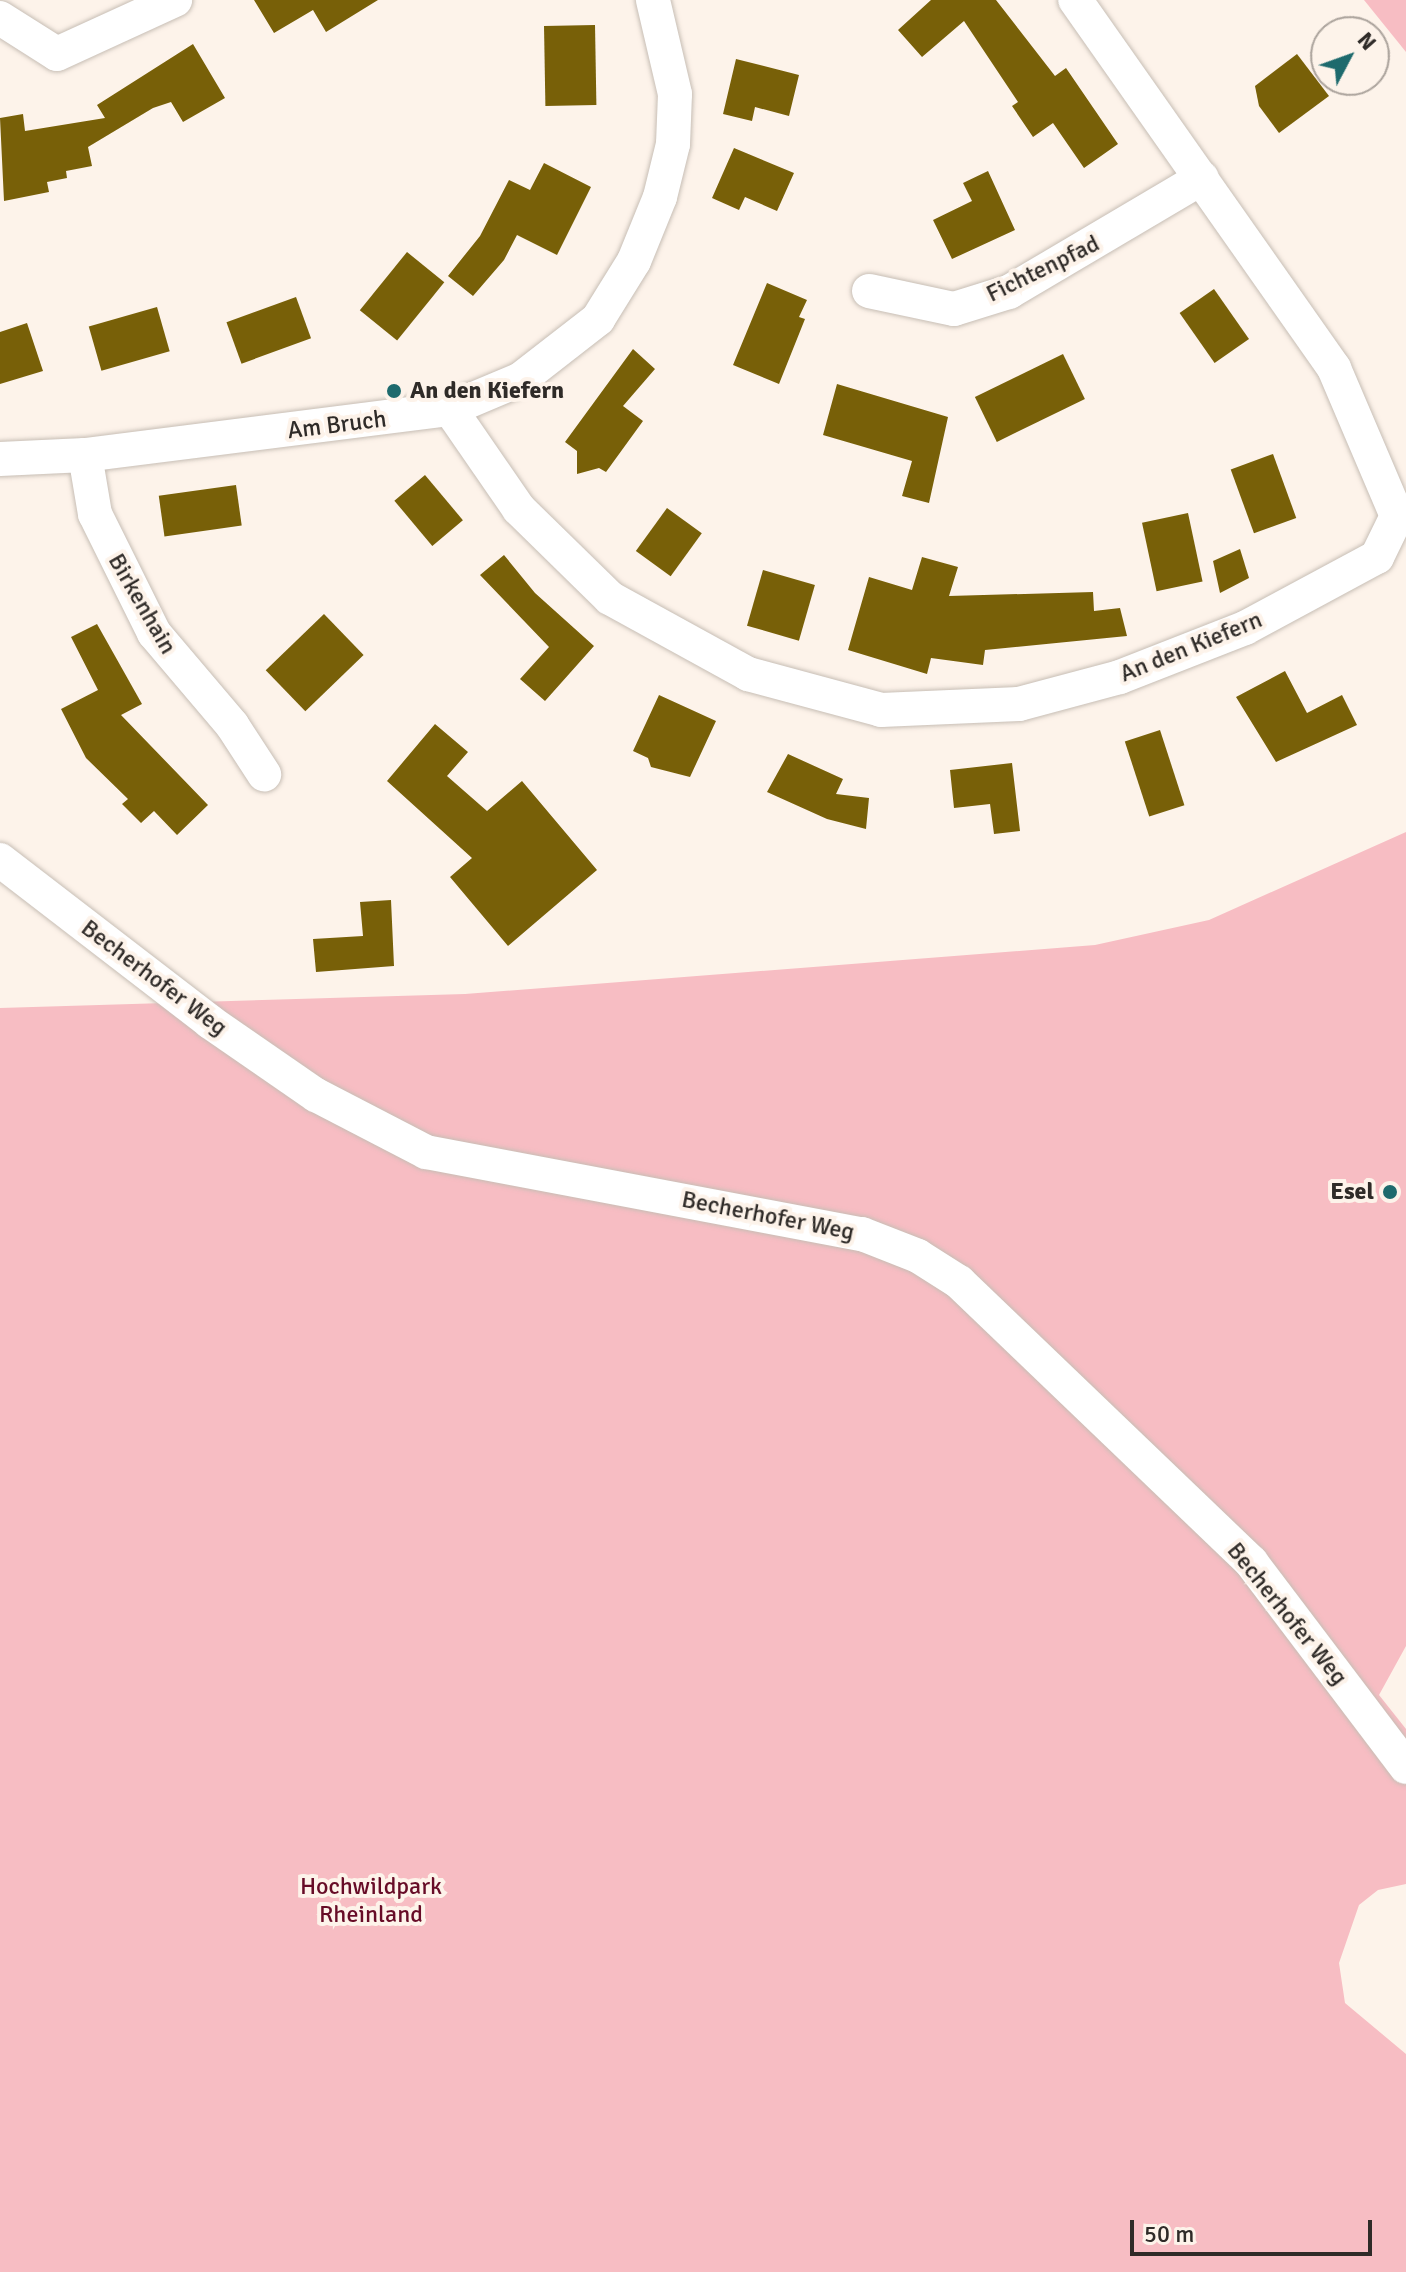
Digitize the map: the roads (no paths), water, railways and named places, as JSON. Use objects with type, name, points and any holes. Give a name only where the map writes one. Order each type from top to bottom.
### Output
[{"type":"street","points":[[0,18],[57,54],[175,0]]},
{"type":"street","name":"Am Bruch","points":[[0,459],[85,455],[450,409],[521,379],[598,319],[634,261],[660,197],[673,144],[675,94],[653,0]]},
{"type":"street","name":"An den Kiefern","points":[[450,409],[519,509],[610,598],[748,674],[881,710],[1019,704],[1120,677],[1245,628],[1377,557],[1397,516],[1334,368],[1075,0]]},
{"type":"street","name":"Fichtenpfad","points":[[869,291],[954,309],[1009,292],[1202,178]]},
{"type":"street","name":"Birkenhain","points":[[85,455],[95,514],[154,633],[232,725],[264,774]]},
{"type":"street","name":"Becherhofer Weg","points":[[0,860],[210,1022],[316,1095],[426,1152],[862,1234],[918,1256],[959,1282],[1251,1562],[1406,1767]]},
{"type":"place","name":"An den Kiefern","points":[[394,391]]},
{"type":"place","name":"Esel","points":[[1390,1192]]},
{"type":"park label","name":"Hochwildpark Rheinland","points":[[371,1901]]}]
